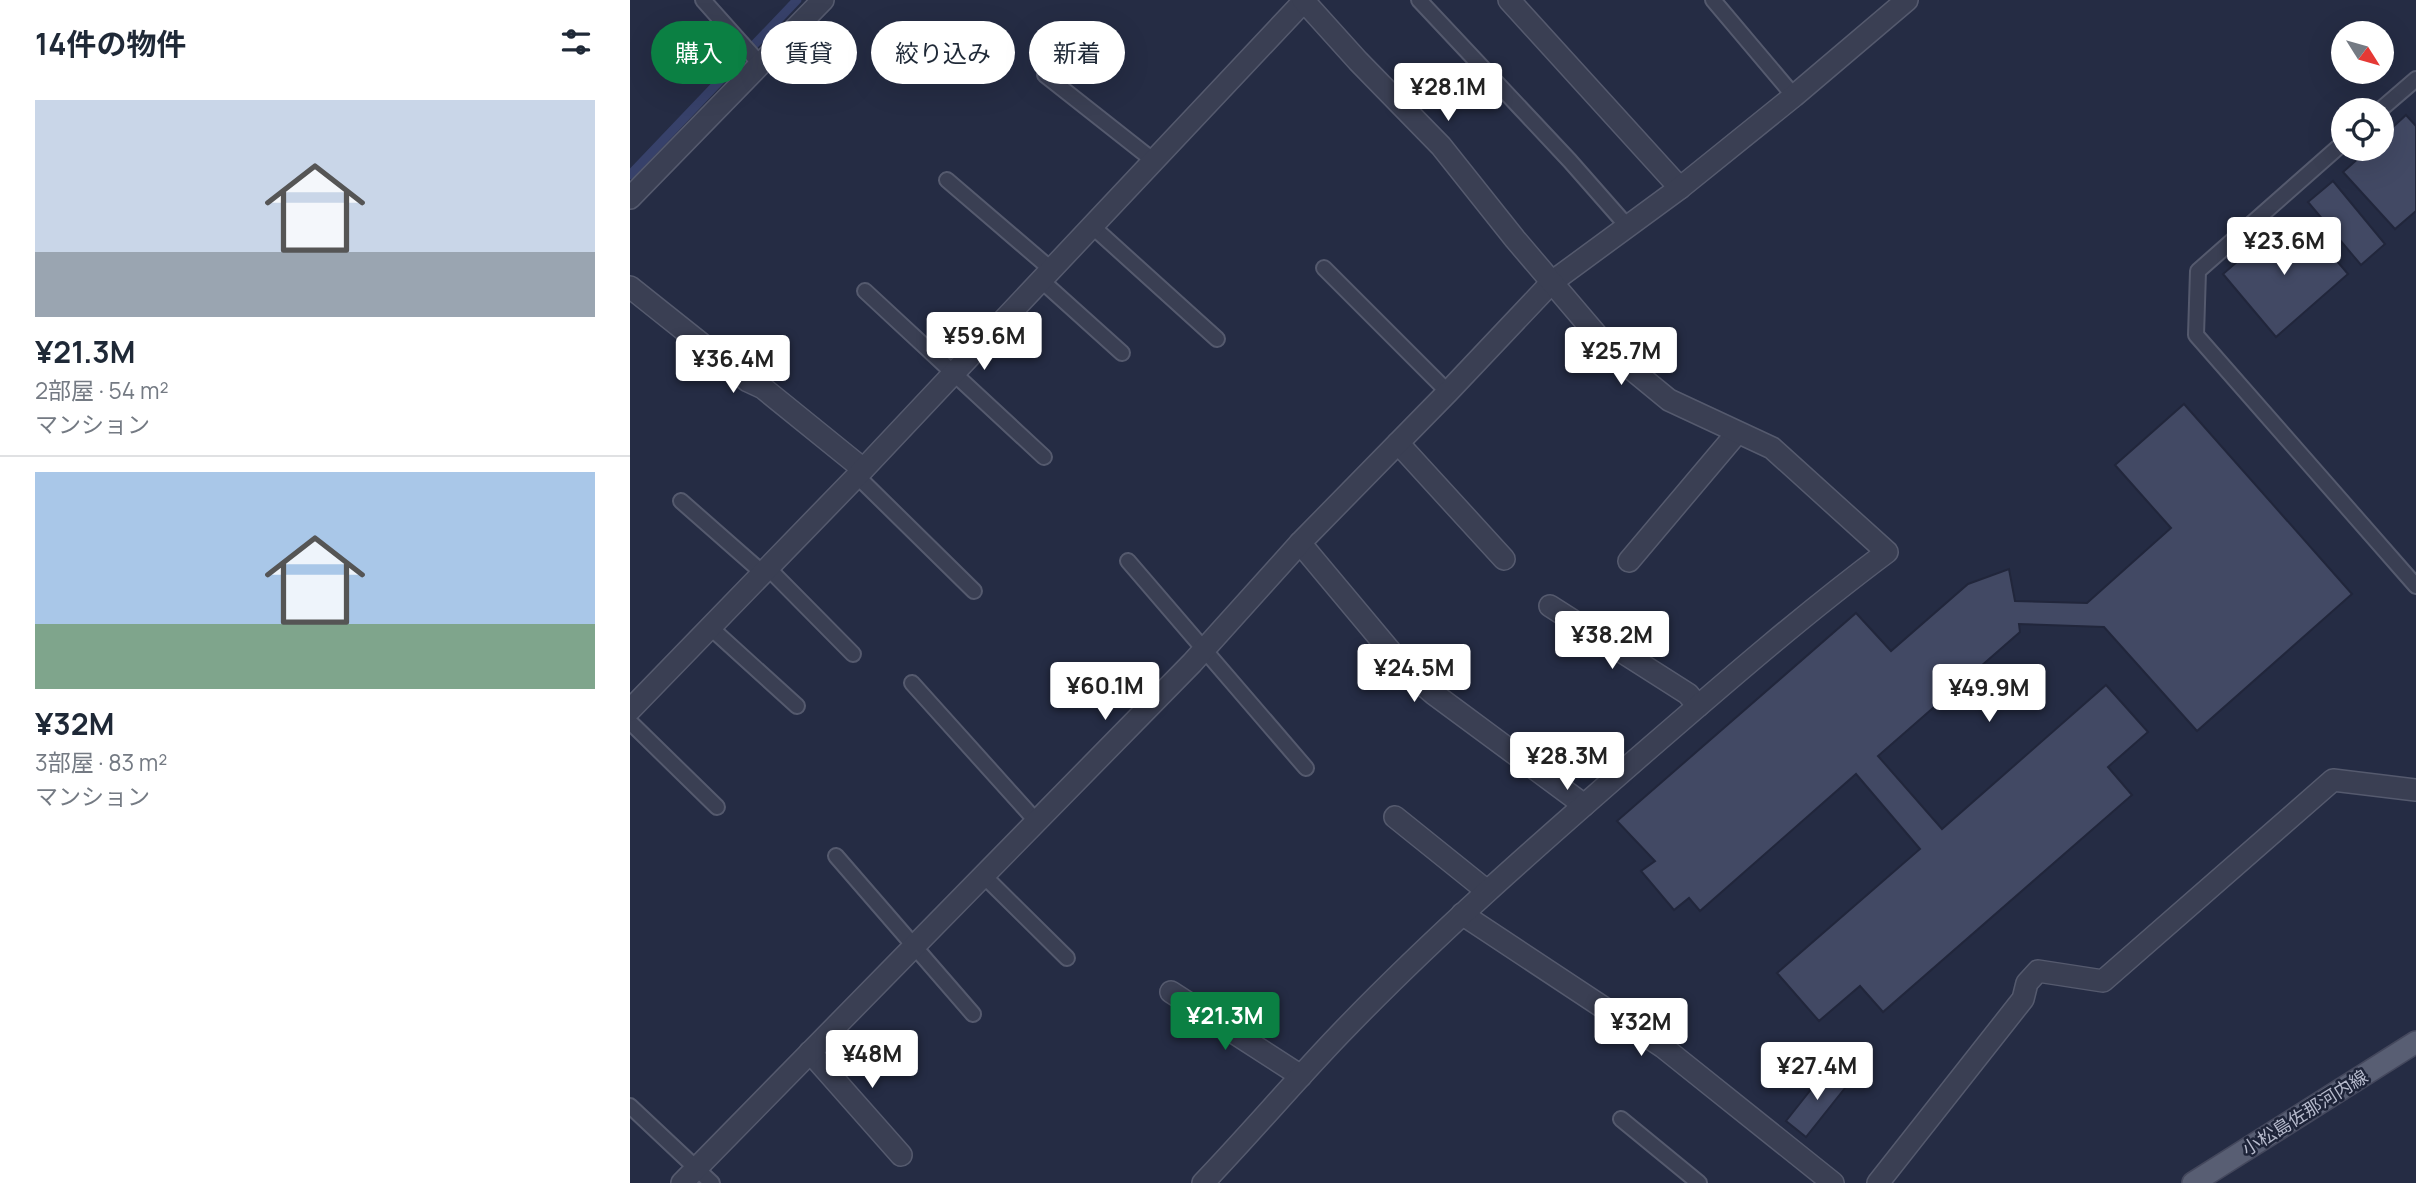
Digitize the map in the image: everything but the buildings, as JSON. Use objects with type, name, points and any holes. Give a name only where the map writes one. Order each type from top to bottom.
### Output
[{"type":"main road","name":"小松島佐那河内線","points":[[2193,1183],[2416,1042]]},
{"type":"street","points":[[630,198],[756,60],[823,0]]},
{"type":"street","points":[[1509,0],[1680,188]]},
{"type":"street","points":[[688,1175],[1204,651],[1300,543],[1552,282],[1680,188],[1907,0]]},
{"type":"street","points":[[630,710],[860,473],[1303,1],[1441,146],[1515,239],[1613,354],[1669,400],[1772,448],[1887,552],[1832,594],[1698,706],[1462,914],[1340,1034],[1203,1183]]},
{"type":"street","points":[[630,287],[748,381],[763,388],[860,473]]},
{"type":"street","points":[[1629,561],[1737,433]]},
{"type":"street","points":[[1398,443],[1504,559]]},
{"type":"street","points":[[1300,543],[1407,671],[1584,805]]},
{"type":"street","points":[[1550,606],[1688,694],[1698,706]]},
{"type":"street","points":[[1878,1183],[2023,999],[2027,983],[2038,971],[2103,981],[2333,780],[2416,790]]},
{"type":"street","points":[[1395,817],[1487,891]]},
{"type":"street","points":[[1462,914],[1663,1047],[1833,1183]]},
{"type":"street","points":[[1171,992],[1301,1076]]},
{"type":"street","points":[[810,1052],[901,1155]]},
{"type":"lane","points":[[702,0],[756,60]]},
{"type":"lane","points":[[1419,0],[1628,227]]},
{"type":"lane","points":[[1713,0],[1794,96]]},
{"type":"lane","points":[[2394,98],[2416,79]]},
{"type":"lane","points":[[1056,84],[1154,161]]},
{"type":"lane","points":[[2331,154],[2198,271],[2196,335],[2416,586]]},
{"type":"lane","points":[[947,180],[1047,275],[1122,353]]},
{"type":"lane","points":[[1093,226],[1217,339]]},
{"type":"lane","points":[[1324,268],[1448,392]]},
{"type":"lane","points":[[864,291],[1044,457]]},
{"type":"lane","points":[[860,473],[974,591]]},
{"type":"lane","points":[[681,501],[766,571],[853,654]]},
{"type":"lane","points":[[1128,561],[1306,768]]},
{"type":"lane","points":[[711,628],[797,706]]},
{"type":"lane","points":[[912,682],[1037,822]]},
{"type":"lane","points":[[630,722],[718,807]]},
{"type":"lane","points":[[836,856],[973,1014]]},
{"type":"lane","points":[[984,876],[1067,958]]},
{"type":"lane","points":[[630,1106],[688,1175],[712,1183]]},
{"type":"lane","points":[[1621,1119],[1699,1183]]},
{"type":"waterway","points":[[630,175],[797,0]]}]
